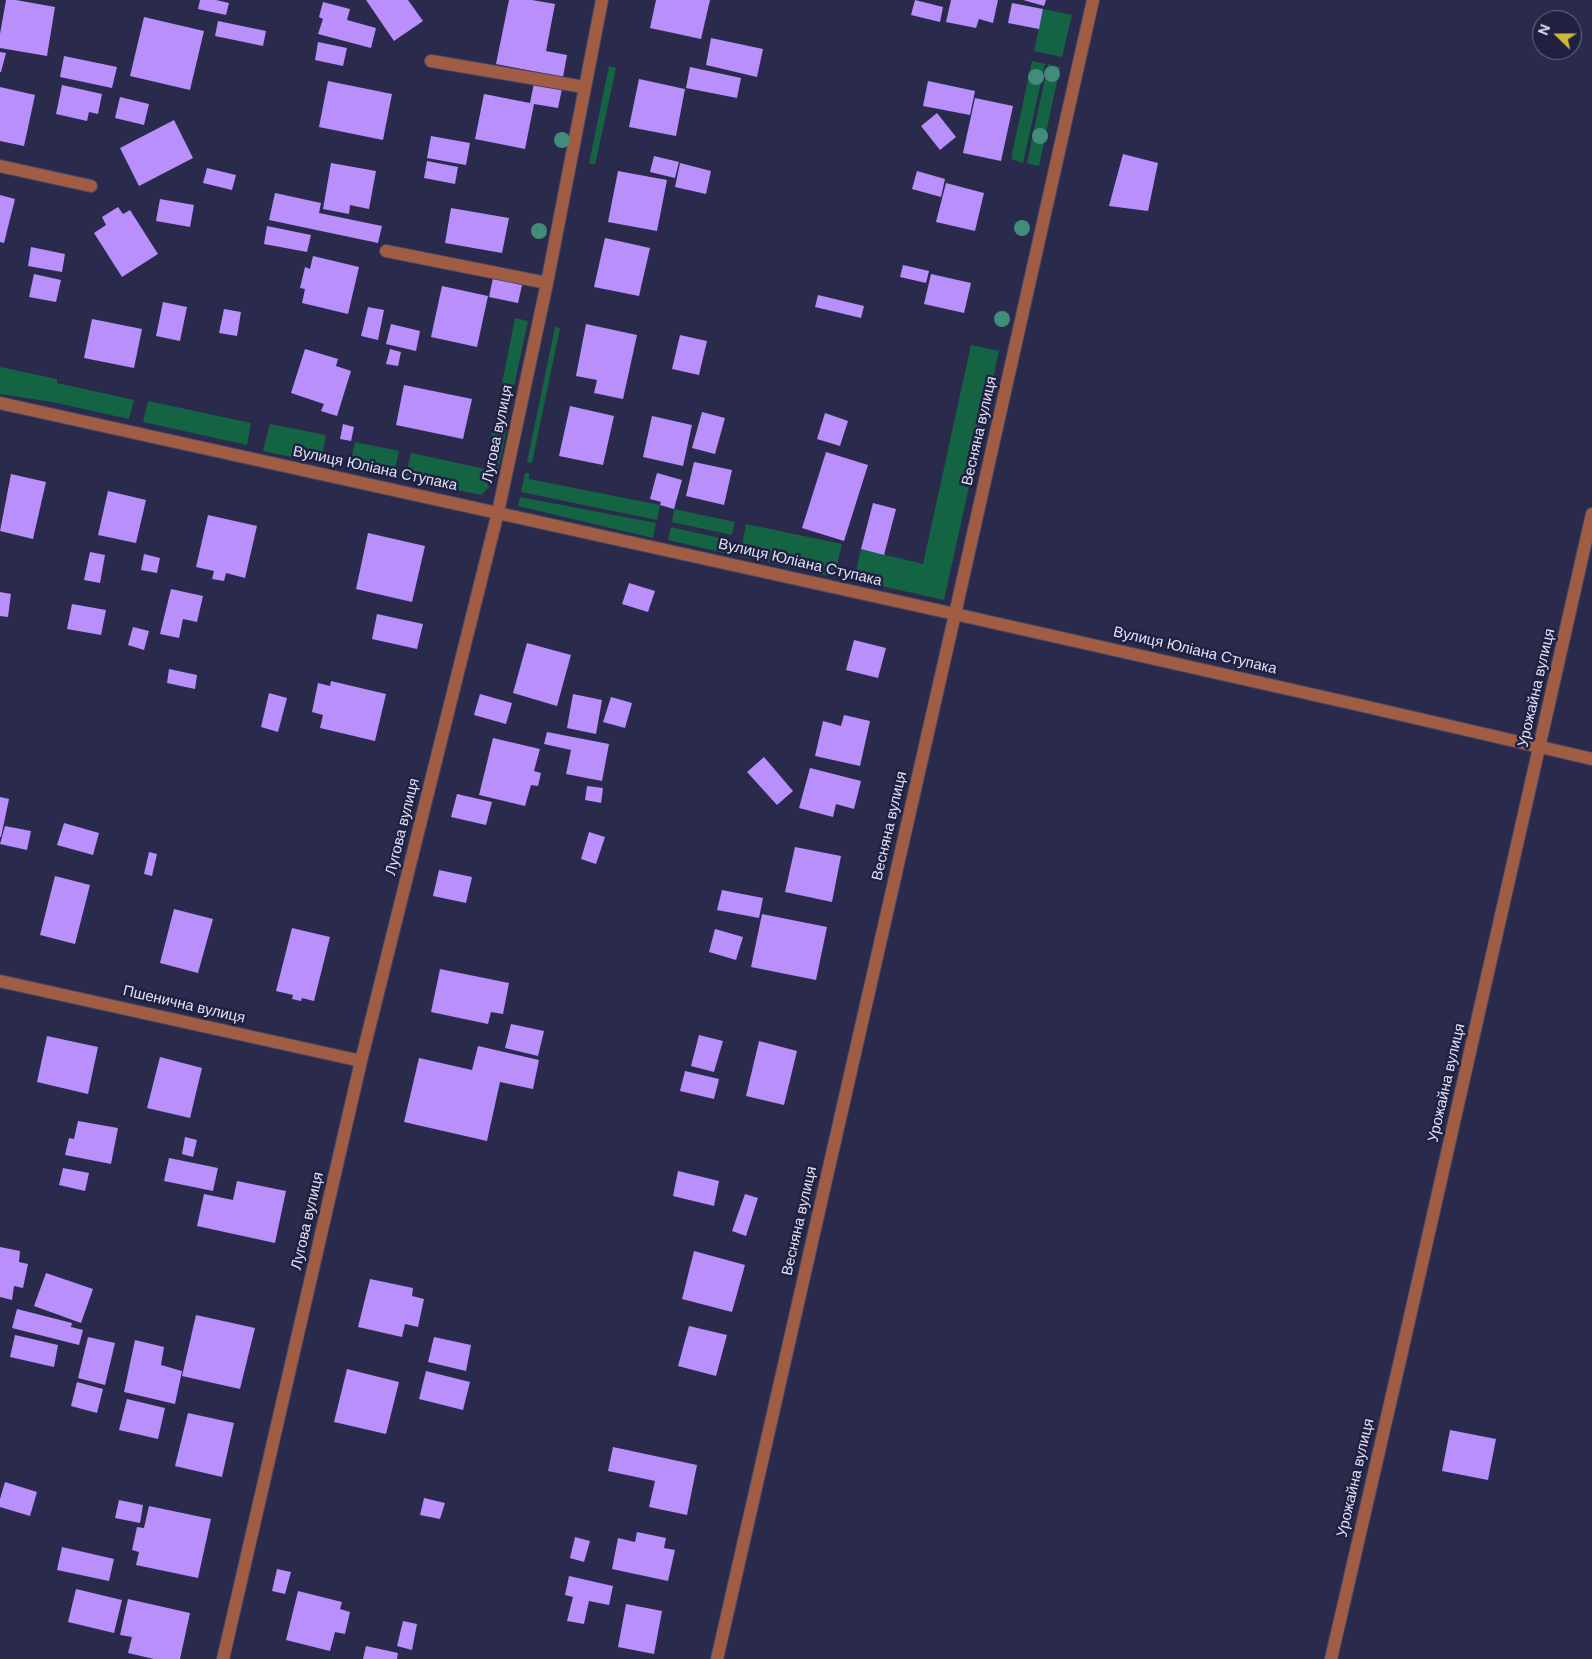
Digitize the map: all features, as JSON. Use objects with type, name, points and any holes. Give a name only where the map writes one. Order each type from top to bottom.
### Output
[{"type":"street","name":"Лугова вулиця","points":[[223,1659],[361,1061],[498,512],[547,283],[602,0]]},
{"type":"street","name":"Весняна вулиця","points":[[716,1659],[1093,0]]},
{"type":"street","points":[[431,61],[584,87]]},
{"type":"street","points":[[0,166],[91,186]]},
{"type":"street","points":[[386,251],[547,283]]},
{"type":"street","name":"Вулиця Юліана Ступака","points":[[0,403],[955,614],[1592,759]]},
{"type":"street","name":"Урожайна вулиця","points":[[1331,1659],[1592,514]]},
{"type":"street","name":"Пшенична вулиця","points":[[0,981],[361,1061]]},
{"type":"green space","points":[[1043,9],[1072,15],[1062,57],[1034,51]]},
{"type":"green space","points":[[1032,61],[1045,64],[1023,163],[1011,159]]},
{"type":"green space","points":[[1048,64],[1060,67],[1039,166],[1027,163]]},
{"type":"green space","points":[[609,66],[616,68],[595,165],[589,163]]},
{"type":"green space","points":[[515,318],[528,321],[514,386],[502,384]]},
{"type":"green space","points":[[555,327],[560,328],[532,463],[527,462]]},
{"type":"green space","points":[[971,345],[999,351],[944,600],[854,580],[861,549],[923,564]]},
{"type":"green space","points":[[0,367],[57,379],[57,383],[134,400],[129,419],[52,402],[0,394]]},
{"type":"green space","points":[[148,401],[251,423],[247,445],[143,422]]},
{"type":"green space","points":[[497,409],[509,411],[501,457],[494,479],[481,495],[405,479],[411,453],[485,469]]},
{"type":"green space","points":[[270,424],[326,435],[321,463],[263,451]]},
{"type":"green space","points":[[355,442],[399,451],[393,478],[349,470]]},
{"type":"green space","points":[[525,473],[529,473],[529,479],[660,505],[657,520],[521,492]]},
{"type":"green space","points":[[520,497],[656,523],[653,538],[518,506]]},
{"type":"green space","points":[[674,509],[735,522],[732,535],[672,522]]},
{"type":"green space","points":[[746,524],[842,544],[834,577],[740,556]]},
{"type":"green space","points":[[671,527],[733,541],[729,554],[668,540]]},
{"type":"building","points":[[6,0],[55,7],[47,56],[0,48],[0,34]]},
{"type":"building","points":[[200,0],[216,0],[229,3],[226,15],[198,9]]},
{"type":"building","points":[[366,0],[408,0],[423,21],[394,41]]},
{"type":"building","points":[[509,0],[532,0],[555,4],[546,51],[567,55],[563,77],[496,64]]},
{"type":"building","points":[[656,0],[710,0],[701,39],[650,28]]},
{"type":"building","points":[[915,0],[943,7],[940,22],[911,15]]},
{"type":"building","points":[[951,0],[998,0],[993,23],[979,19],[976,28],[946,22]]},
{"type":"building","points":[[1023,0],[1046,0],[1044,6]]},
{"type":"building","points":[[323,2],[350,9],[347,20],[376,28],[371,48],[318,34],[323,19],[319,17]]},
{"type":"building","points":[[1012,3],[1043,9],[1039,29],[1008,23]]},
{"type":"building","points":[[144,17],[204,31],[190,90],[130,76]]},
{"type":"building","points":[[218,21],[266,31],[263,46],[215,36]]},
{"type":"building","points":[[711,38],[763,49],[757,77],[706,65]]},
{"type":"building","points":[[318,42],[347,48],[343,66],[315,60]]},
{"type":"building","points":[[0,52],[6,53],[1,72],[0,72]]},
{"type":"building","points":[[64,56],[117,67],[112,88],[60,77]]},
{"type":"building","points":[[690,67],[741,78],[737,98],[686,88]]},
{"type":"building","points":[[639,79],[685,89],[676,136],[629,127]]},
{"type":"building","points":[[328,81],[392,94],[383,140],[319,127]]},
{"type":"building","points":[[928,81],[975,91],[970,115],[923,106]]},
{"type":"building","points":[[534,83],[562,89],[558,108],[534,104],[525,149],[475,139],[484,94],[530,103]]},
{"type":"building","points":[[62,85],[102,94],[98,114],[89,112],[87,121],[56,114]]},
{"type":"building","points":[[0,87],[35,95],[24,146],[0,141]]},
{"type":"building","points":[[120,97],[149,104],[144,125],[115,118]]},
{"type":"building","points":[[975,98],[1013,106],[1001,161],[963,153]]},
{"type":"building","points":[[937,113],[956,137],[940,150],[921,126]]},
{"type":"building","points":[[174,120],[193,158],[139,186],[120,148]]},
{"type":"building","points":[[431,136],[470,143],[466,165],[427,158]]},
{"type":"building","points":[[1123,154],[1158,163],[1148,211],[1109,206]]},
{"type":"building","points":[[654,156],[679,162],[675,178],[650,172]]},
{"type":"building","points":[[427,161],[458,167],[455,184],[424,178]]},
{"type":"building","points":[[331,163],[376,171],[369,209],[350,205],[349,214],[323,209]]},
{"type":"building","points":[[680,163],[711,171],[706,194],[675,187]]},
{"type":"building","points":[[207,168],[236,175],[232,190],[203,183]]},
{"type":"building","points":[[618,171],[667,180],[657,231],[608,222]]},
{"type":"building","points":[[917,171],[945,179],[941,197],[912,189]]},
{"type":"building","points":[[946,183],[984,193],[975,231],[936,222]]},
{"type":"building","points":[[275,193],[321,203],[319,213],[382,226],[378,243],[269,220]]},
{"type":"building","points":[[0,195],[15,199],[4,243],[0,242]]},
{"type":"building","points":[[160,199],[194,205],[190,227],[156,221]]},
{"type":"building","points":[[118,207],[123,214],[130,210],[158,254],[122,277],[94,233],[106,225],[102,217]]},
{"type":"building","points":[[451,208],[509,218],[502,253],[445,243]]},
{"type":"building","points":[[267,226],[311,235],[307,252],[264,244]]},
{"type":"building","points":[[605,238],[650,248],[639,296],[594,287]]},
{"type":"building","points":[[31,247],[65,254],[62,272],[28,266]]},
{"type":"building","points":[[313,256],[359,267],[348,314],[302,303],[305,289],[300,288],[305,267],[310,269]]},
{"type":"building","points":[[903,265],[929,271],[926,283],[900,277]]},
{"type":"building","points":[[34,274],[61,280],[56,302],[29,297]]},
{"type":"building","points":[[931,274],[971,283],[964,313],[924,304]]},
{"type":"building","points":[[493,278],[522,285],[518,303],[489,297]]},
{"type":"building","points":[[442,286],[488,296],[477,347],[431,337]]},
{"type":"building","points":[[818,295],[864,306],[861,318],[815,307]]},
{"type":"building","points":[[163,302],[187,307],[180,341],[156,336]]},
{"type":"building","points":[[368,307],[384,310],[378,340],[361,336]]},
{"type":"building","points":[[224,309],[241,312],[237,336],[219,333]]},
{"type":"building","points":[[92,319],[142,329],[134,368],[84,358]]},
{"type":"building","points":[[391,324],[420,331],[416,351],[386,344]]},
{"type":"building","points":[[586,324],[637,335],[623,399],[594,393],[597,380],[576,376]]},
{"type":"building","points":[[680,335],[707,341],[699,375],[672,369]]},
{"type":"building","points":[[305,349],[338,359],[336,366],[351,371],[337,416],[321,411],[324,404],[291,393]]},
{"type":"building","points":[[390,349],[401,352],[398,366],[386,364]]},
{"type":"building","points":[[404,385],[472,399],[463,439],[396,425]]},
{"type":"building","points":[[570,406],[614,416],[603,465],[559,456]]},
{"type":"building","points":[[702,412],[725,418],[715,454],[692,448]]},
{"type":"building","points":[[825,413],[848,421],[840,446],[817,439]]},
{"type":"building","points":[[652,416],[692,425],[683,466],[643,457]]},
{"type":"building","points":[[343,424],[354,427],[351,441],[340,439]]},
{"type":"building","points":[[826,452],[868,465],[844,541],[802,528]]},
{"type":"building","points":[[694,462],[732,470],[724,505],[686,496]]},
{"type":"building","points":[[657,473],[682,480],[674,509],[660,505],[661,502],[650,499]]},
{"type":"building","points":[[11,474],[46,482],[33,539],[0,531]]},
{"type":"building","points":[[108,491],[146,500],[136,543],[98,535]]},
{"type":"building","points":[[873,503],[896,509],[884,555],[861,549]]},
{"type":"building","points":[[208,515],[257,526],[245,578],[226,573],[224,581],[212,579],[214,571],[196,567]]},
{"type":"building","points":[[368,533],[425,546],[412,602],[356,589]]},
{"type":"building","points":[[90,552],[105,555],[100,583],[84,580]]},
{"type":"building","points":[[144,554],[160,558],[157,573],[141,570]]},
{"type":"building","points":[[629,583],[655,591],[648,612],[622,604]]},
{"type":"building","points":[[171,589],[203,596],[197,622],[183,619],[179,638],[160,634]]},
{"type":"building","points":[[0,592],[11,594],[8,617],[0,616]]},
{"type":"building","points":[[72,604],[106,610],[101,635],[67,629]]},
{"type":"building","points":[[377,614],[423,624],[417,649],[372,639]]},
{"type":"building","points":[[133,627],[149,631],[144,650],[128,645]]},
{"type":"building","points":[[854,640],[886,648],[878,678],[846,670]]},
{"type":"building","points":[[527,643],[571,655],[557,706],[513,693]]},
{"type":"building","points":[[169,669],[197,675],[195,689],[167,683]]},
{"type":"building","points":[[331,681],[386,694],[375,741],[320,728],[323,715],[312,712],[318,683],[330,686]]},
{"type":"building","points":[[269,693],[287,698],[278,732],[261,727]]},
{"type":"building","points":[[480,694],[512,703],[506,724],[474,715]]},
{"type":"building","points":[[573,694],[602,700],[596,734],[567,728]]},
{"type":"building","points":[[611,697],[632,703],[625,728],[603,722]]},
{"type":"building","points":[[844,715],[870,721],[860,766],[815,756],[823,721],[841,726]]},
{"type":"building","points":[[547,732],[609,744],[602,781],[566,774],[571,750],[544,744]]},
{"type":"building","points":[[493,738],[540,749],[534,771],[541,773],[538,786],[531,785],[525,806],[479,795]]},
{"type":"building","points":[[764,757],[793,791],[777,805],[747,772]]},
{"type":"building","points":[[810,768],[861,781],[854,809],[836,804],[833,817],[799,808]]},
{"type":"building","points":[[587,786],[603,788],[601,803],[585,800]]},
{"type":"building","points":[[457,794],[492,802],[486,825],[451,817]]},
{"type":"building","points":[[0,797],[9,799],[1,837],[0,837]]},
{"type":"building","points":[[64,823],[99,833],[93,855],[57,845]]},
{"type":"building","points":[[5,826],[31,831],[27,850],[0,844]]},
{"type":"building","points":[[589,832],[605,837],[596,864],[581,859]]},
{"type":"building","points":[[795,847],[841,856],[832,902],[785,892]]},
{"type":"building","points":[[149,852],[157,854],[152,876],[144,874]]},
{"type":"building","points":[[439,870],[472,877],[466,903],[433,896]]},
{"type":"building","points":[[55,876],[90,885],[75,944],[40,935]]},
{"type":"building","points":[[722,890],[763,898],[759,918],[717,910]]},
{"type":"building","points":[[174,909],[213,919],[198,973],[160,963]]},
{"type":"building","points":[[762,914],[827,927],[816,980],[751,967]]},
{"type":"building","points":[[292,928],[330,937],[314,1001],[302,998],[301,1001],[292,999],[293,995],[276,991]]},
{"type":"building","points":[[715,929],[743,937],[736,960],[709,952]]},
{"type":"building","points":[[440,969],[509,983],[503,1014],[491,1012],[488,1024],[431,1012]]},
{"type":"building","points":[[511,1024],[544,1031],[538,1056],[505,1048]]},
{"type":"building","points":[[699,1035],[723,1041],[714,1072],[691,1066]]},
{"type":"building","points":[[47,1036],[98,1047],[88,1094],[37,1082]]},
{"type":"building","points":[[759,1041],[797,1051],[784,1105],[746,1096]]},
{"type":"building","points":[[478,1046],[539,1060],[533,1089],[500,1082],[487,1141],[404,1122],[419,1058],[472,1070]]},
{"type":"building","points":[[160,1057],[202,1068],[190,1118],[147,1108]]},
{"type":"building","points":[[685,1071],[719,1079],[714,1099],[680,1091]]},
{"type":"building","points":[[78,1121],[118,1128],[111,1164],[65,1155],[69,1138],[74,1139]]},
{"type":"building","points":[[185,1137],[197,1140],[193,1157],[182,1154]]},
{"type":"building","points":[[169,1158],[218,1168],[213,1191],[164,1181]]},
{"type":"building","points":[[63,1168],[89,1173],[85,1191],[59,1185]]},
{"type":"building","points":[[678,1171],[719,1181],[714,1206],[673,1196]]},
{"type":"building","points":[[237,1181],[286,1191],[275,1243],[197,1226],[204,1194],[233,1200]]},
{"type":"building","points":[[745,1194],[758,1198],[746,1236],[732,1231]]},
{"type":"building","points":[[0,1247],[20,1251],[19,1262],[28,1264],[23,1288],[14,1286],[12,1300],[0,1297]]},
{"type":"building","points":[[694,1251],[745,1265],[732,1312],[682,1299]]},
{"type":"building","points":[[46,1273],[93,1289],[81,1323],[34,1306]]},
{"type":"building","points":[[370,1279],[413,1288],[412,1296],[424,1299],[418,1327],[405,1324],[402,1337],[358,1327]]},
{"type":"building","points":[[17,1309],[72,1323],[71,1327],[83,1330],[79,1345],[12,1328]]},
{"type":"building","points":[[196,1315],[255,1328],[240,1389],[182,1376]]},
{"type":"building","points":[[689,1326],[727,1335],[716,1376],[678,1366]]},
{"type":"building","points":[[15,1335],[58,1345],[54,1367],[10,1357]]},
{"type":"building","points":[[88,1337],[115,1343],[105,1385],[78,1378]]},
{"type":"building","points":[[434,1337],[471,1345],[466,1371],[428,1362]]},
{"type":"building","points":[[135,1340],[164,1347],[161,1365],[182,1371],[175,1404],[124,1392]]},
{"type":"building","points":[[347,1369],[399,1382],[386,1434],[334,1422]]},
{"type":"building","points":[[426,1371],[470,1382],[463,1410],[419,1399]]},
{"type":"building","points":[[77,1382],[103,1389],[97,1413],[71,1406]]},
{"type":"building","points":[[127,1399],[165,1408],[158,1439],[119,1430]]},
{"type":"building","points":[[188,1413],[234,1423],[222,1477],[175,1466]]},
{"type":"building","points":[[1450,1430],[1496,1439],[1488,1480],[1442,1471]]},
{"type":"building","points":[[613,1447],[697,1465],[687,1515],[649,1507],[655,1481],[608,1471]]},
{"type":"building","points":[[5,1482],[37,1492],[30,1516],[0,1507],[0,1499]]},
{"type":"building","points":[[424,1498],[445,1503],[440,1519],[420,1515]]},
{"type":"building","points":[[119,1500],[143,1505],[140,1523],[115,1518]]},
{"type":"building","points":[[149,1506],[211,1519],[198,1578],[136,1565],[139,1552],[132,1550],[137,1527],[144,1528]]},
{"type":"building","points":[[637,1532],[666,1538],[664,1548],[675,1550],[668,1581],[612,1569],[618,1538],[635,1542]]},
{"type":"building","points":[[575,1537],[590,1541],[584,1562],[570,1558]]},
{"type":"building","points":[[62,1547],[114,1559],[109,1581],[57,1570]]},
{"type":"building","points":[[277,1569],[291,1572],[285,1594],[272,1591]]},
{"type":"building","points":[[569,1576],[613,1586],[609,1605],[589,1601],[584,1624],[567,1621],[573,1597],[565,1595]]},
{"type":"building","points":[[76,1589],[122,1600],[114,1633],[68,1622]]},
{"type":"building","points":[[298,1591],[342,1602],[340,1609],[350,1612],[345,1634],[335,1632],[330,1651],[286,1640]]},
{"type":"building","points":[[128,1599],[190,1613],[180,1659],[154,1659],[128,1653],[132,1637],[120,1635]]},
{"type":"building","points":[[626,1604],[662,1611],[654,1654],[618,1647]]},
{"type":"building","points":[[403,1621],[417,1624],[412,1650],[397,1646]]},
{"type":"building","points":[[366,1646],[398,1653],[397,1659],[363,1659]]}]
